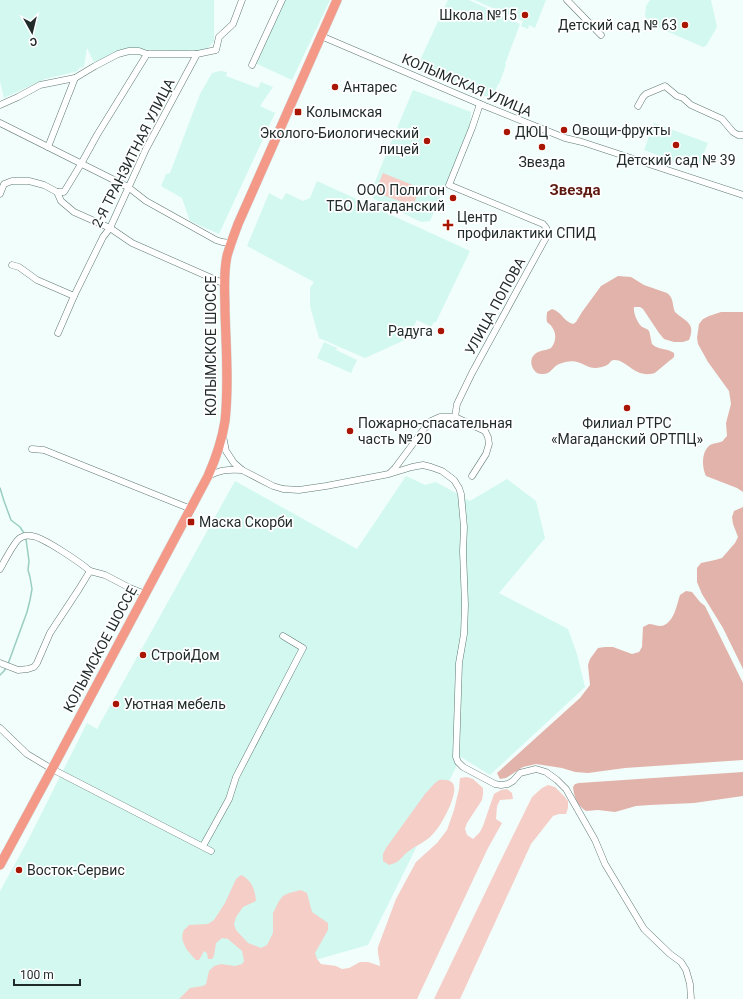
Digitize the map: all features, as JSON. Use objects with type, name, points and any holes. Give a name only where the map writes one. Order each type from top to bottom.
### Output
[{"type":"highway","name":"КОЛЫМСКОЕ ШОССЕ","points":[[0,865],[191,509],[217,456],[223,433],[226,412],[225,284],[226,263],[231,243],[250,196],[337,0]]},
{"type":"street","points":[[0,105],[40,85],[75,78],[94,66],[118,54],[129,51],[138,51],[147,54],[197,54],[216,50],[219,37],[234,24],[242,0]]},
{"type":"street","points":[[252,65],[282,0]]},
{"type":"street","points":[[567,0],[601,35]]},
{"type":"street","name":"КОЛЫМСКАЯ УЛИЦА","points":[[322,36],[480,104],[565,138],[582,142],[743,195]]},
{"type":"street","points":[[0,194],[4,184],[12,180],[29,181],[44,185],[57,192],[64,192],[147,54]]},
{"type":"street","name":"2-Я ТРАНЗИТНАЯ УЛИЦА","points":[[58,333],[74,296],[103,237],[110,228],[146,149],[197,54]]},
{"type":"street","points":[[48,147],[75,78]]},
{"type":"street","points":[[638,106],[646,94],[665,86],[691,105],[722,119],[733,132],[738,135],[743,135]]},
{"type":"street","name":"УЛИЦА ПОПОВА","points":[[454,417],[457,404],[469,379],[548,233],[547,227],[543,224],[449,185],[480,104]]},
{"type":"street","points":[[0,123],[128,188],[146,201],[216,240],[231,243]]},
{"type":"street","points":[[57,192],[61,201],[74,212],[110,228],[132,243],[225,284]]},
{"type":"street","points":[[12,264],[19,267],[37,280],[74,296]]},
{"type":"street","points":[[389,474],[431,421],[440,417],[454,417],[485,431],[488,437],[489,444],[486,454],[472,476]]},
{"type":"street","points":[[223,433],[226,451],[234,463]]},
{"type":"street","points":[[32,450],[44,450],[191,509]]},
{"type":"street","points":[[242,470],[222,468],[218,464],[217,456],[224,456],[242,470],[272,486],[290,490],[326,486],[389,474],[423,465],[442,471],[454,480],[460,488],[464,527],[464,634],[459,663],[456,756],[458,762],[463,767],[495,784],[508,784],[520,773],[528,770],[536,770],[546,772],[566,789],[595,840],[605,864],[644,928],[670,954],[681,962],[686,970],[690,984],[691,999]]},
{"type":"street","points":[[208,476],[217,471],[230,469]]},
{"type":"street","points":[[0,569],[17,541],[21,538],[31,536],[44,541],[90,570],[105,575],[145,594]]},
{"type":"street","points":[[0,663],[18,670],[34,667],[50,633],[90,570]]},
{"type":"street","points":[[202,846],[229,798],[236,778],[303,648],[283,636]]},
{"type":"street","points":[[0,728],[27,754],[52,769],[211,850]]},
{"type":"shaded area","points":[[0,0],[214,0],[214,41],[206,50],[187,51],[129,49],[94,62],[87,48],[84,67],[79,68],[78,71],[45,79],[4,98],[0,81]]},
{"type":"shaded area","points":[[285,0],[330,0],[292,80],[255,63]]},
{"type":"shaded area","points":[[448,0],[469,0],[493,11],[494,10],[500,13],[499,15],[520,24],[499,84],[492,99],[443,79],[445,74],[438,71],[434,77],[417,70],[421,58]]},
{"type":"shaded area","name":"Школа №15","points":[[474,0],[546,0],[535,28],[529,25],[528,29],[521,26],[523,21]]},
{"type":"shaded area","name":"Детский сад № 63","points":[[650,0],[711,0],[717,27],[706,46],[703,47],[648,23],[645,15],[646,6]]},
{"type":"shaded area","points":[[220,71],[227,72],[226,76],[258,88],[261,82],[273,87],[260,106],[275,113],[219,234],[190,221],[182,198],[161,186],[166,174],[170,173],[200,94],[212,73]]},
{"type":"shaded area","name":"Эколого-Биологический лицей","points":[[413,90],[471,112],[470,124],[457,159],[430,221],[421,222],[374,199],[371,193]]},
{"type":"shaded area","name":"Детский сад № 39","points":[[654,123],[708,143],[698,167],[688,163],[687,166],[644,150]]},
{"type":"shaded area","points":[[383,173],[420,188],[413,206],[375,192]]},
{"type":"shaded area","points":[[317,181],[470,251],[436,322],[434,322],[431,327],[417,320],[407,339],[365,358],[319,338],[310,306],[310,288],[314,282],[247,246],[269,193],[282,200],[286,193],[303,201],[310,198]]},
{"type":"shaded area","points":[[618,276],[631,277],[644,285],[667,293],[672,299],[675,312],[691,326],[689,340],[674,342],[664,339],[643,309],[640,307],[634,307],[637,320],[641,326],[649,331],[652,344],[674,353],[673,358],[653,374],[639,373],[618,360],[612,361],[606,366],[595,368],[575,361],[567,362],[557,365],[549,372],[544,374],[536,372],[531,364],[532,358],[538,352],[551,348],[555,341],[554,330],[547,322],[547,312],[552,309],[555,310],[567,321],[573,324],[576,322],[601,286]]},
{"type":"shaded area","points":[[721,312],[743,312],[743,492],[737,488],[706,476],[703,464],[707,448],[710,445],[723,441],[727,436],[726,423],[731,404],[729,391],[708,362],[698,344],[697,338],[699,324],[703,319]]},
{"type":"shaded area","points":[[324,342],[337,348],[336,350],[357,360],[351,373],[317,358]]},
{"type":"shaded area","points":[[406,476],[425,485],[436,482],[470,501],[507,479],[536,501],[545,538],[499,593],[568,629],[577,654],[585,687],[490,775],[461,757],[368,945],[294,966],[250,999],[0,999],[0,891],[26,844],[87,723],[97,729],[235,481],[357,549]]},
{"type":"shaded area","points":[[743,507],[743,669],[723,628],[702,594],[697,582],[697,568],[701,563],[722,558],[735,543],[738,537],[732,517],[734,511]]},
{"type":"shaded area","points":[[686,591],[692,592],[705,606],[743,683],[743,760],[625,768],[588,773],[575,772],[562,768],[536,764],[523,767],[506,778],[500,779],[497,773],[580,698],[590,685],[588,665],[590,659],[598,648],[613,647],[632,654],[639,652],[642,647],[643,627],[649,624],[661,626],[669,622],[672,618],[680,595]]},
{"type":"shaded area","points":[[743,772],[743,796],[694,803],[636,806],[615,812],[598,810],[586,811],[576,800],[573,787],[575,784],[579,783]]},
{"type":"shaded area","points":[[467,777],[473,779],[483,788],[482,800],[467,823],[465,829],[467,835],[473,839],[480,832],[483,826],[494,794],[501,790],[507,789],[512,793],[513,799],[500,800],[497,806],[496,819],[502,823],[488,848],[417,999],[179,999],[190,988],[203,986],[206,984],[209,971],[214,966],[221,964],[235,966],[242,964],[244,961],[242,951],[228,939],[222,938],[216,943],[214,956],[212,959],[208,959],[207,953],[204,951],[199,960],[196,960],[190,954],[182,938],[184,930],[189,925],[208,924],[214,920],[225,903],[236,879],[241,875],[248,880],[252,886],[256,901],[243,907],[236,917],[234,924],[236,930],[248,943],[261,948],[267,945],[273,933],[273,913],[279,901],[283,896],[289,893],[301,890],[307,893],[312,912],[328,923],[328,930],[315,953],[321,964],[336,966],[342,969],[349,968],[360,962],[368,962],[380,966],[378,947],[396,899],[416,862],[437,843],[447,830],[454,810],[460,778]]},
{"type":"shaded area","points":[[439,780],[450,781],[454,787],[452,801],[442,821],[430,837],[424,842],[407,852],[397,862],[389,865],[383,861],[383,854],[386,848],[425,794]]},
{"type":"shaded area","points":[[548,785],[555,787],[568,801],[566,814],[553,816],[531,844],[460,999],[434,999],[532,797]]},
{"type":"waterway","points":[[0,488],[11,520],[20,527],[24,533]]},
{"type":"waterway","points":[[8,664],[27,612],[32,589],[28,570],[29,561],[26,539]]},
{"type":"waterway","points":[[0,675],[6,668]]},
{"type":"place","name":"Школа №15","points":[[525,15]]},
{"type":"place","name":"Детский сад № 63","points":[[685,25]]},
{"type":"place","name":"Антарес","points":[[335,87]]},
{"type":"place","name":"Колымская","points":[[298,112]]},
{"type":"place","name":"Овощи-фрукты","points":[[564,130]]},
{"type":"place","name":"ДЮЦ","points":[[507,132]]},
{"type":"place","name":"Эколого-Биологический лицей","points":[[427,141]]},
{"type":"place","name":"Детский сад № 39","points":[[676,145]]},
{"type":"place","name":"Звезда","points":[[542,147]]},
{"type":"place","name":"ООО Полигон ТБО Магаданский","points":[[453,198]]},
{"type":"place","name":"Центр профилактики СПИД","points":[[448,225]]},
{"type":"place","name":"Радуга","points":[[441,331]]},
{"type":"place","name":"Филиал РТРС «Магаданский ОРТПЦ»","points":[[627,408]]},
{"type":"place","name":"Пожарно-спасательная часть № 20","points":[[350,431]]},
{"type":"place","name":"Маска Скорби","points":[[191,522]]},
{"type":"place","name":"СтройДом","points":[[143,655]]},
{"type":"place","name":"Уютная мебель","points":[[116,704]]},
{"type":"place","name":"Восток-Сервис","points":[[19,870]]},
{"type":"district","name":"Звезда","points":[[575,190]]}]
